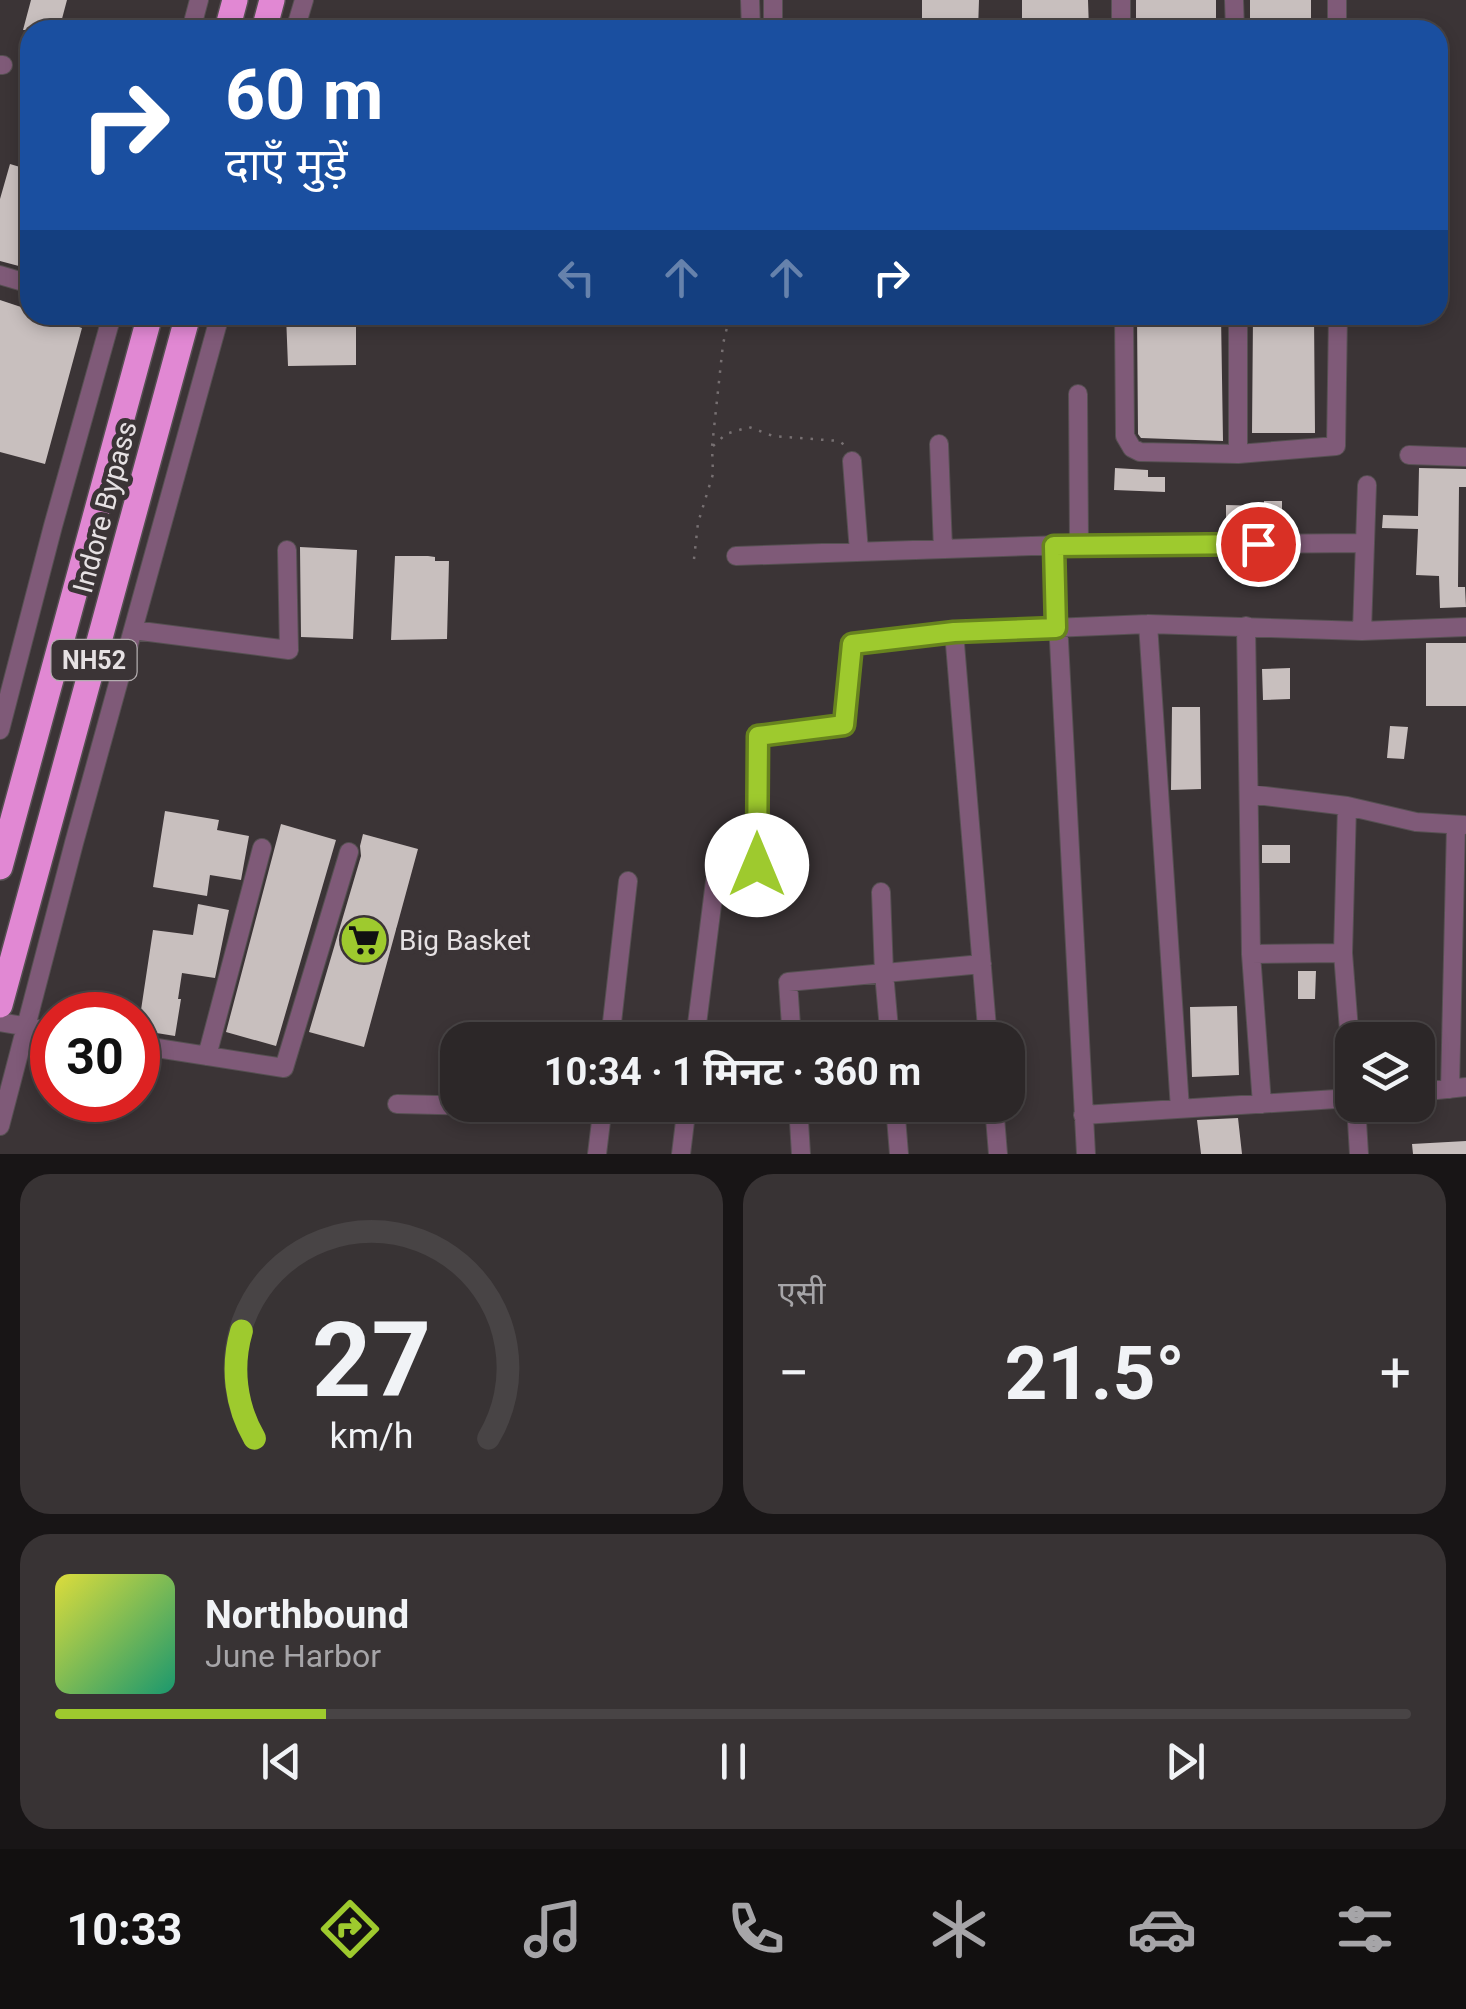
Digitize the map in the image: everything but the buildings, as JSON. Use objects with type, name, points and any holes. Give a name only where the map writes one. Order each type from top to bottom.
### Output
[{"type":"highway","name":"Indore Bypass","points":[[0,868],[147,325]]},
{"type":"highway","name":"Indore Bypass","points":[[0,1005],[185,325]]},
{"type":"street","points":[[0,730],[109,325]]},
{"type":"street","points":[[0,1126],[217,325]]},
{"type":"street","points":[[1124,325],[1125,436],[1132,448],[1140,452],[1238,454],[1337,439],[1338,325]]},
{"type":"street","points":[[1238,325],[1238,454]]},
{"type":"street","points":[[1078,394],[1079,545]]},
{"type":"street","points":[[938,444],[943,550]]},
{"type":"street","points":[[1409,455],[1466,457]]},
{"type":"street","points":[[852,461],[859,552]]},
{"type":"street","points":[[1362,631],[1367,485]]},
{"type":"street","points":[[736,556],[1079,545],[1365,542]]},
{"type":"street","points":[[1054,546],[1086,1154]]},
{"type":"street","points":[[133,630],[289,650],[287,550]]},
{"type":"street","points":[[696,1022],[715,881],[757,865],[758,736],[844,725],[852,644],[954,632],[1148,624],[1362,631],[1466,627]]},
{"type":"street","points":[[1148,624],[1180,1109]]},
{"type":"street","points":[[1246,626],[1251,954],[1262,1104]]},
{"type":"street","points":[[954,632],[987,1022]]},
{"type":"street","points":[[1248,794],[1347,806],[1416,822],[1461,825],[1458,1088]]},
{"type":"street","points":[[1347,806],[1343,953],[1348,1022]]},
{"type":"street","points":[[207,1056],[262,848]]},
{"type":"street","points":[[160,1048],[284,1068],[349,852]]},
{"type":"street","points":[[612,1022],[628,881]]},
{"type":"street","points":[[881,892],[888,1022]]},
{"type":"street","points":[[1251,954],[1343,953]]},
{"type":"street","points":[[791,1022],[788,982],[982,964]]},
{"type":"street","points":[[0,1022],[30,1028]]},
{"type":"street","points":[[1083,1116],[1335,1099]]},
{"type":"street","points":[[397,1104],[440,1105]]},
{"type":"street","points":[[598,1154],[601,1122]]},
{"type":"street","points":[[681,1154],[685,1122]]},
{"type":"street","points":[[799,1122],[801,1154]]},
{"type":"street","points":[[896,1122],[899,1154]]},
{"type":"street","points":[[995,1122],[998,1154]]},
{"type":"street","points":[[1357,1122],[1358,1154]]},
{"type":"path","points":[[694,559],[698,523],[713,474],[712,447],[728,325]]},
{"type":"path","points":[[712,447],[726,434],[750,427],[773,436],[840,441],[849,449],[852,461]]},
{"type":"place","name":"Big Basket","points":[[364,940]]},
{"type":"route","points":[[757,865],[758,736],[844,725],[852,644],[954,632],[1056,628],[1054,546],[1258,544]]}]
